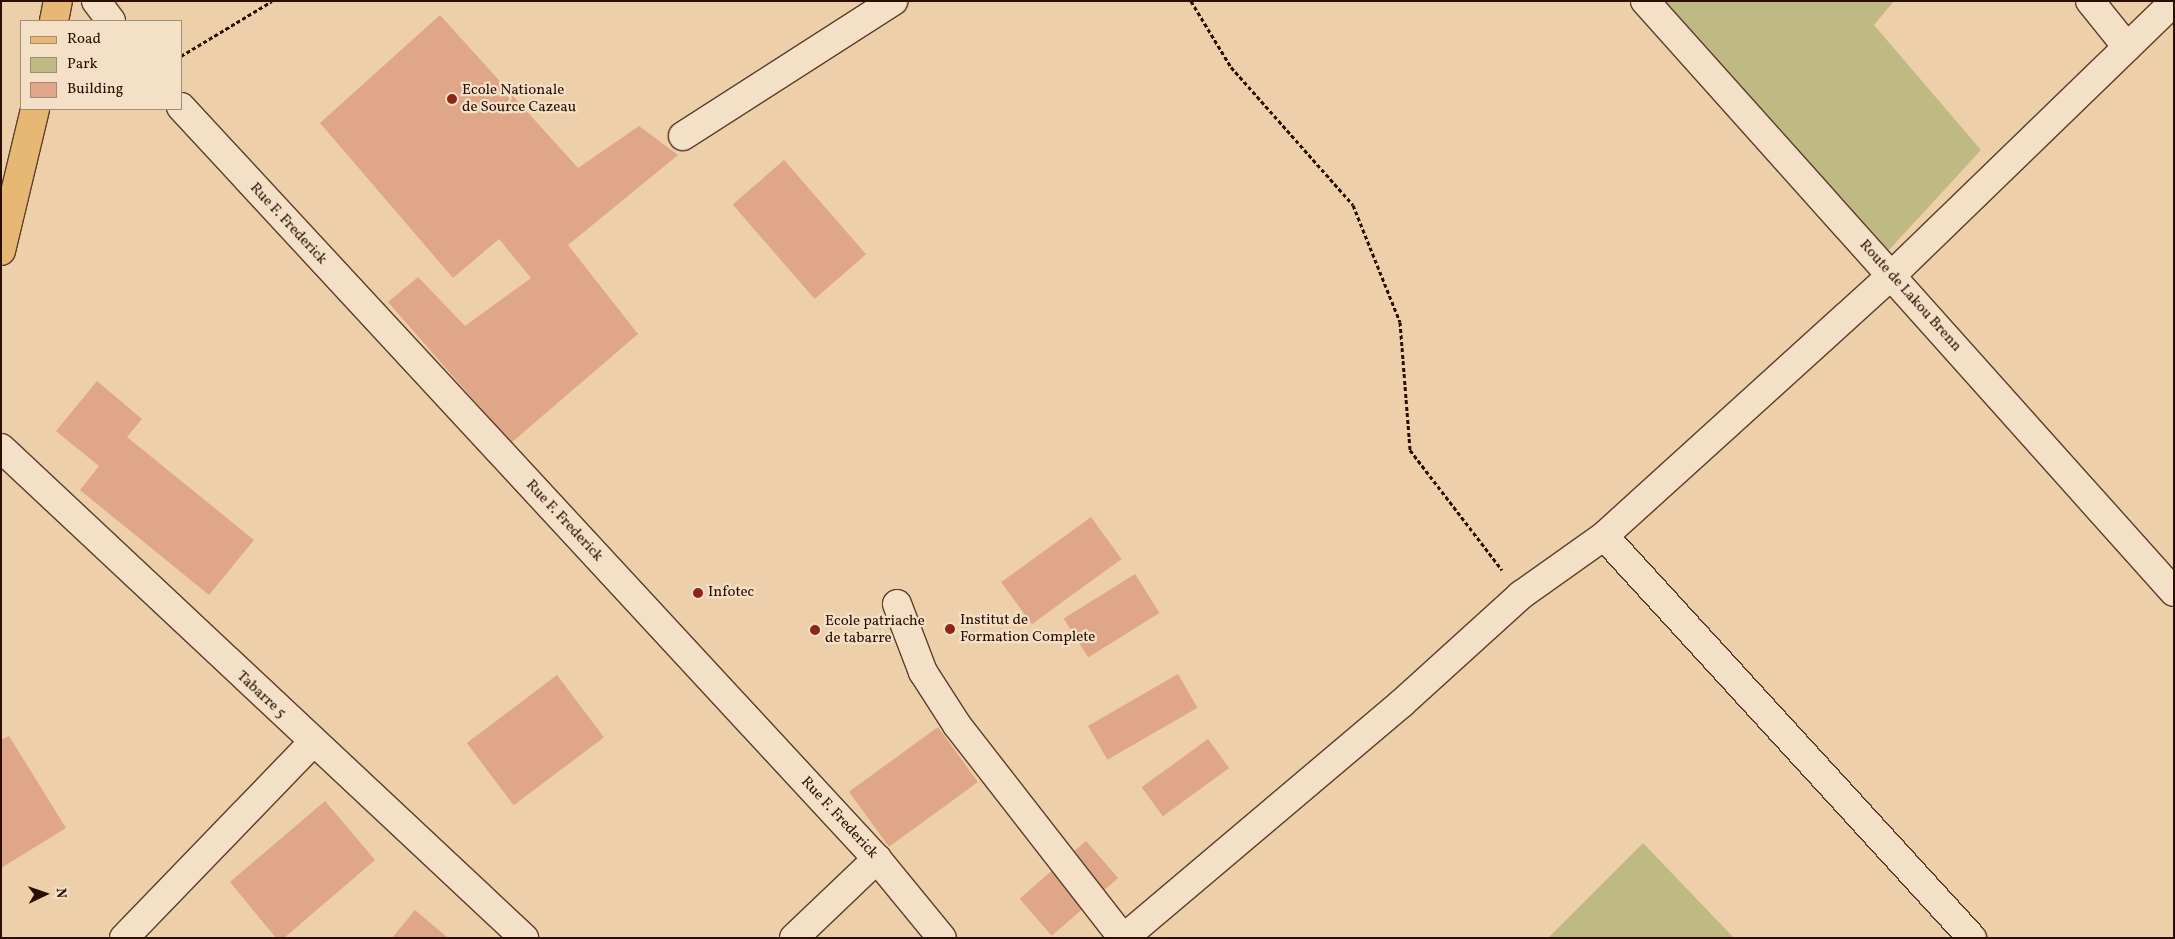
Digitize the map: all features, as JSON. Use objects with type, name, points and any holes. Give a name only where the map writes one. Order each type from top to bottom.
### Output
[{"type":"main road","points":[[54,20],[58,1]]},
{"type":"main road","points":[[1,251],[35,110]]},
{"type":"street","points":[[96,1],[110,20]]},
{"type":"street","points":[[683,136],[893,1]]},
{"type":"street","name":"Route de Lakou Brenn","points":[[1645,1],[2174,592]]},
{"type":"street","points":[[2090,1],[2127,46]]},
{"type":"street","points":[[897,604],[922,672],[957,726],[1123,938],[1402,703],[1521,595],[1604,536],[1892,275],[2174,2]]},
{"type":"street","name":"Rue F. Frederick","points":[[182,108],[877,859],[942,938]]},
{"type":"street","name":"Tabarre 5","points":[[1,448],[312,743],[524,938]]},
{"type":"street","points":[[1604,536],[1972,938]]},
{"type":"street","points":[[124,938],[312,743]]},
{"type":"street","points":[[794,938],[877,859]]},
{"type":"path","points":[[182,55],[272,1]]},
{"type":"path","points":[[1191,1],[1231,67],[1353,205],[1400,322],[1410,450],[1521,595]]},
{"type":"green space","points":[[1661,1],[1894,1],[1874,25],[1981,150],[1888,251]]},
{"type":"green space","points":[[1643,843],[1734,938],[1548,938]]},
{"type":"building","points":[[440,15],[578,168],[639,126],[678,155],[568,245],[638,334],[511,443],[388,302],[418,277],[465,326],[531,278],[499,239],[453,278],[320,123]]},
{"type":"building","points":[[784,160],[866,254],[815,299],[733,205]]},
{"type":"building","points":[[97,381],[142,419],[127,437],[254,540],[209,595],[80,490],[99,466],[56,431]]},
{"type":"building","points":[[1091,517],[1122,559],[1032,624],[1001,582]]},
{"type":"building","points":[[1135,574],[1159,613],[1088,658],[1064,619]]},
{"type":"building","points":[[1178,674],[1198,708],[1107,760],[1088,726]]},
{"type":"building","points":[[557,675],[604,737],[514,805],[467,743]]},
{"type":"building","points":[[938,727],[978,782],[889,847],[849,792]]},
{"type":"building","points":[[9,736],[66,828],[1,868],[1,740]]},
{"type":"building","points":[[1208,739],[1229,768],[1163,816],[1142,787]]},
{"type":"building","points":[[325,801],[375,860],[284,938],[276,938],[230,882]]},
{"type":"building","points":[[1086,841],[1118,878],[1052,936],[1020,899]]},
{"type":"building","points":[[415,910],[448,938],[392,938]]},
{"type":"place","name":"Ecole Nationale de Source Cazeau","points":[[452,99]]},
{"type":"place","name":"Infotec","points":[[698,593]]},
{"type":"place","name":"Institut de Formation Complete","points":[[950,629]]},
{"type":"place","name":"Ecole patriache de tabarre","points":[[815,630]]}]
